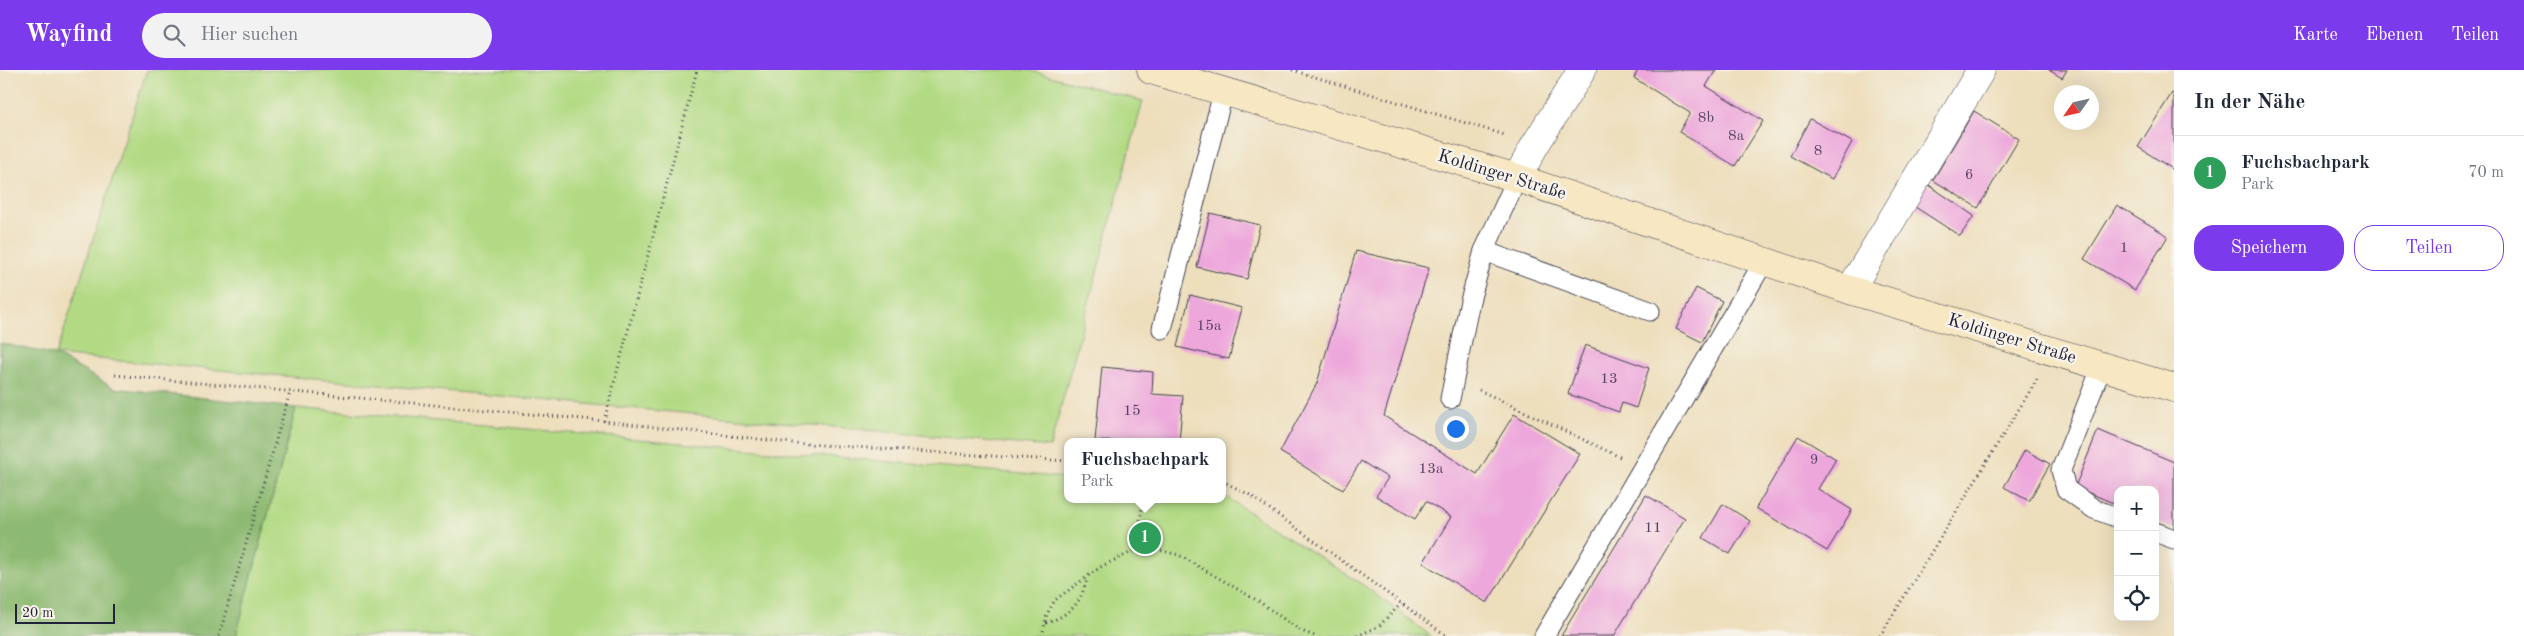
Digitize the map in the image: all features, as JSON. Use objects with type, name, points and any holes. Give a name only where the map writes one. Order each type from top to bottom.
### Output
[{"type":"street","name":"Koldinger Straße","points":[[1150,70],[1223,93],[1518,178],[1763,263],[2054,352],[2174,386]]},
{"type":"street","points":[[1518,178],[1535,145],[1582,70]]},
{"type":"street","points":[[1850,290],[1981,70]]},
{"type":"lane","points":[[1162,329],[1223,93]]},
{"type":"lane","points":[[1450,399],[1470,301],[1484,251],[1518,178]]},
{"type":"lane","points":[[1484,251],[1650,311]]},
{"type":"lane","points":[[1544,636],[1763,263]]},
{"type":"lane","points":[[2102,366],[2061,470],[2066,489],[2094,509],[2114,516]]},
{"type":"lane","points":[[2159,533],[2174,539]]},
{"type":"path","points":[[604,420],[697,70]]},
{"type":"path","points":[[1880,636],[2054,352]]},
{"type":"path","points":[[116,375],[604,420],[792,443],[1064,462]]},
{"type":"path","points":[[1454,378],[1622,458]]},
{"type":"path","points":[[218,636],[290,392]]},
{"type":"path","points":[[1226,483],[1250,494],[1447,636]]},
{"type":"path","points":[[1136,550],[1142,503]]},
{"type":"path","points":[[1042,636],[1047,614],[1055,600],[1087,579],[1102,566],[1136,550],[1151,548],[1179,555],[1258,601],[1301,632],[1315,636]]},
{"type":"path","points":[[1046,623],[1062,617],[1073,609],[1083,595],[1087,579]]},
{"type":"path","points":[[1357,636],[1379,626],[1401,604]]},
{"type":"green space","points":[[147,70],[1028,70],[1143,101],[1050,447],[56,355]]},
{"type":"green space","points":[[0,343],[56,355],[114,388],[296,408],[236,636],[0,636]]},
{"type":"green space","points":[[296,408],[1064,478],[1064,503],[1226,503],[1226,497],[1366,587],[1431,636],[236,636]]},
{"type":"building","points":[[1638,70],[1716,70],[1706,86],[1763,121],[1735,166],[1679,132],[1690,113],[1634,78]]},
{"type":"building","points":[[2049,70],[2067,70],[2062,78]]},
{"type":"building","points":[[2172,93],[2174,94],[2174,170],[2138,147]]},
{"type":"building","points":[[1974,111],[2019,139],[1978,208],[1933,180]]},
{"type":"building","points":[[1810,119],[1852,142],[1832,179],[1790,156]]},
{"type":"building","points":[[1926,183],[1974,216],[1960,236],[1912,205]]},
{"type":"building","points":[[2117,205],[2168,236],[2135,290],[2084,259]]},
{"type":"building","points":[[1210,213],[1260,225],[1247,279],[1197,267]]},
{"type":"building","points":[[1356,251],[1429,268],[1384,416],[1477,474],[1514,414],[1580,454],[1487,603],[1423,563],[1451,517],[1426,501],[1415,519],[1376,496],[1388,478],[1361,461],[1343,490],[1280,452],[1317,383]]},
{"type":"building","points":[[1696,288],[1722,301],[1702,342],[1676,329]]},
{"type":"building","points":[[1190,295],[1242,308],[1229,359],[1177,347]]},
{"type":"building","points":[[1585,345],[1649,368],[1636,408],[1622,403],[1619,412],[1568,394]]},
{"type":"building","points":[[1102,367],[1153,372],[1152,394],[1183,396],[1179,438],[1095,438]]},
{"type":"building","points":[[2098,430],[2174,462],[2174,529],[2159,523],[2159,486],[2114,486],[2114,503],[2075,487]]},
{"type":"building","points":[[1798,436],[1836,459],[1818,489],[1852,510],[1827,551],[1756,508]]},
{"type":"building","points":[[2025,450],[2050,464],[2029,501],[2004,487]]},
{"type":"building","points":[[1646,495],[1685,518],[1614,636],[1561,636]]},
{"type":"building","points":[[1723,504],[1750,521],[1730,554],[1703,538]]},
{"type":"place","name":"Fuchsbachpark","points":[[1145,538]]}]
